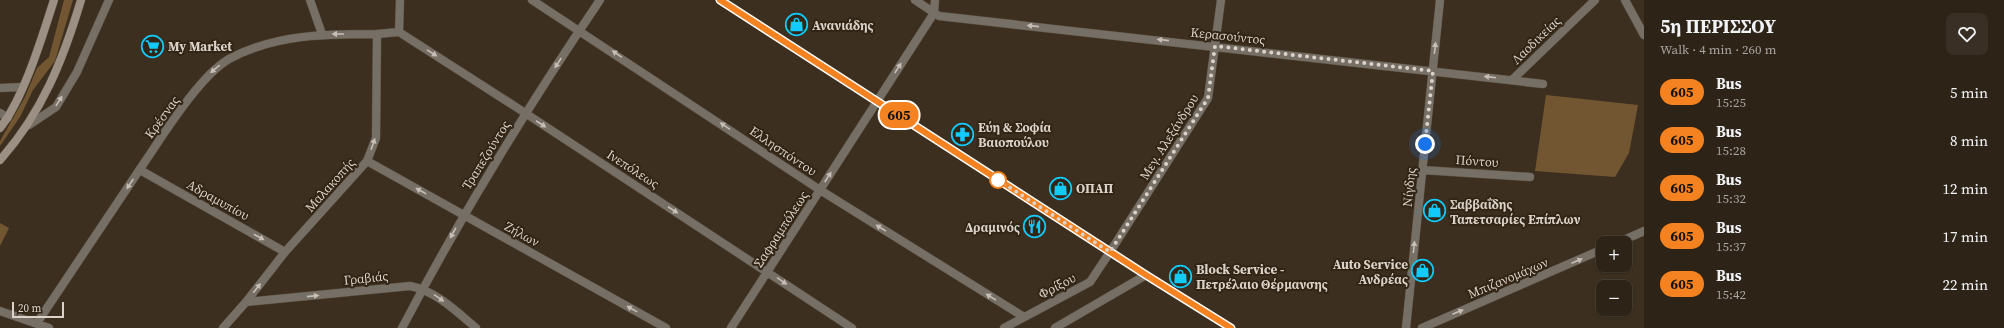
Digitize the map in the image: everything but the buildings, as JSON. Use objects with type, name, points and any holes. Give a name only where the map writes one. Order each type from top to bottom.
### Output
[{"type":"main road","points":[[0,128],[8,118],[22,87],[54,0]]},
{"type":"main road","points":[[0,160],[29,125],[43,100],[81,0]]},
{"type":"street","points":[[29,125],[56,107],[76,72],[109,0]]},
{"type":"street","points":[[310,0],[322,34]]},
{"type":"street","points":[[377,34],[399,32],[400,0]]},
{"type":"street","name":"Ελλησπόντου","points":[[532,0],[580,30],[820,190],[1024,318]]},
{"type":"street","name":"Τραπεζούντος","points":[[402,328],[463,215],[526,113],[600,0]]},
{"type":"street","points":[[720,0],[1110,252],[1231,328]]},
{"type":"street","name":"Κερασούντος","points":[[915,0],[939,16],[1543,84]]},
{"type":"street","name":"Σαφραμπόλεως","points":[[731,328],[934,13],[936,0]]},
{"type":"street","name":"Μεγ. Αλεξάνδρου","points":[[1110,252],[1208,98],[1221,0]]},
{"type":"street","name":"Νίγδης","points":[[1406,328],[1440,0]]},
{"type":"street","name":"Λαοδικείας","points":[[1512,80],[1595,0]]},
{"type":"street","points":[[1624,0],[1644,35]]},
{"type":"street","name":"Ινεπόλεως","points":[[399,32],[526,113],[852,328]]},
{"type":"street","name":"Κρέσνας","points":[[37,323],[170,126],[212,72],[220,65],[250,50],[294,38],[322,34],[377,34]]},
{"type":"street","name":"Μαλακοπής","points":[[223,328],[246,302],[285,252],[367,161],[376,138],[377,34]]},
{"type":"street","points":[[0,88],[22,87]]},
{"type":"street","points":[[0,113],[8,118]]},
{"type":"street","name":"Ζήλων","points":[[367,161],[666,328]]},
{"type":"street","name":"Αδραμυπίου","points":[[140,170],[285,252]]},
{"type":"street","name":"Πόντου","points":[[1422,170],[1530,177]]},
{"type":"street","points":[[1632,237],[1644,232]]},
{"type":"street","name":"Φρίξου","points":[[1004,328],[1090,282],[1110,252]]},
{"type":"street","name":"Μπιζανομάχων","points":[[1422,328],[1596,252]]},
{"type":"street","points":[[1054,328],[1146,275]]},
{"type":"street","name":"Γραβιάς","points":[[246,302],[410,286],[423,288],[441,299],[476,328]]},
{"type":"street","points":[[0,311],[49,328]]},
{"type":"shaded area","points":[[64,0],[73,0],[55,61],[33,90],[20,117],[0,146],[0,141],[25,97],[37,68],[49,57]]},
{"type":"shaded area","points":[[1546,95],[1638,105],[1629,153],[1615,177],[1535,171]]},
{"type":"shaded area","points":[[0,223],[9,228],[0,246]]},
{"type":"bus line","name":"605","points":[[720,0],[1146,275],[1231,328]]},
{"type":"place","name":"Ανανιάδης","points":[[797,25]]},
{"type":"place","name":"My Market","points":[[152,46]]},
{"type":"place","name":"Εύη & Σοφία Βαιοπούλου","points":[[963,134]]},
{"type":"place","name":"ΟΠΑΠ","points":[[1061,188]]},
{"type":"place","name":"Σαββαΐδης Ταπετσαρίες Επίπλων","points":[[1435,211]]},
{"type":"place","name":"Δραμινός","points":[[1035,227]]},
{"type":"place","name":"Auto Service Ανδρέας","points":[[1423,271]]},
{"type":"place","name":"Block Service - Πετρέλαιο Θέρμανσης","points":[[1180,276]]},
{"type":"route","points":[[998,180],[1110,252],[1208,98],[1215,46],[1433,71],[1425,144]]}]
